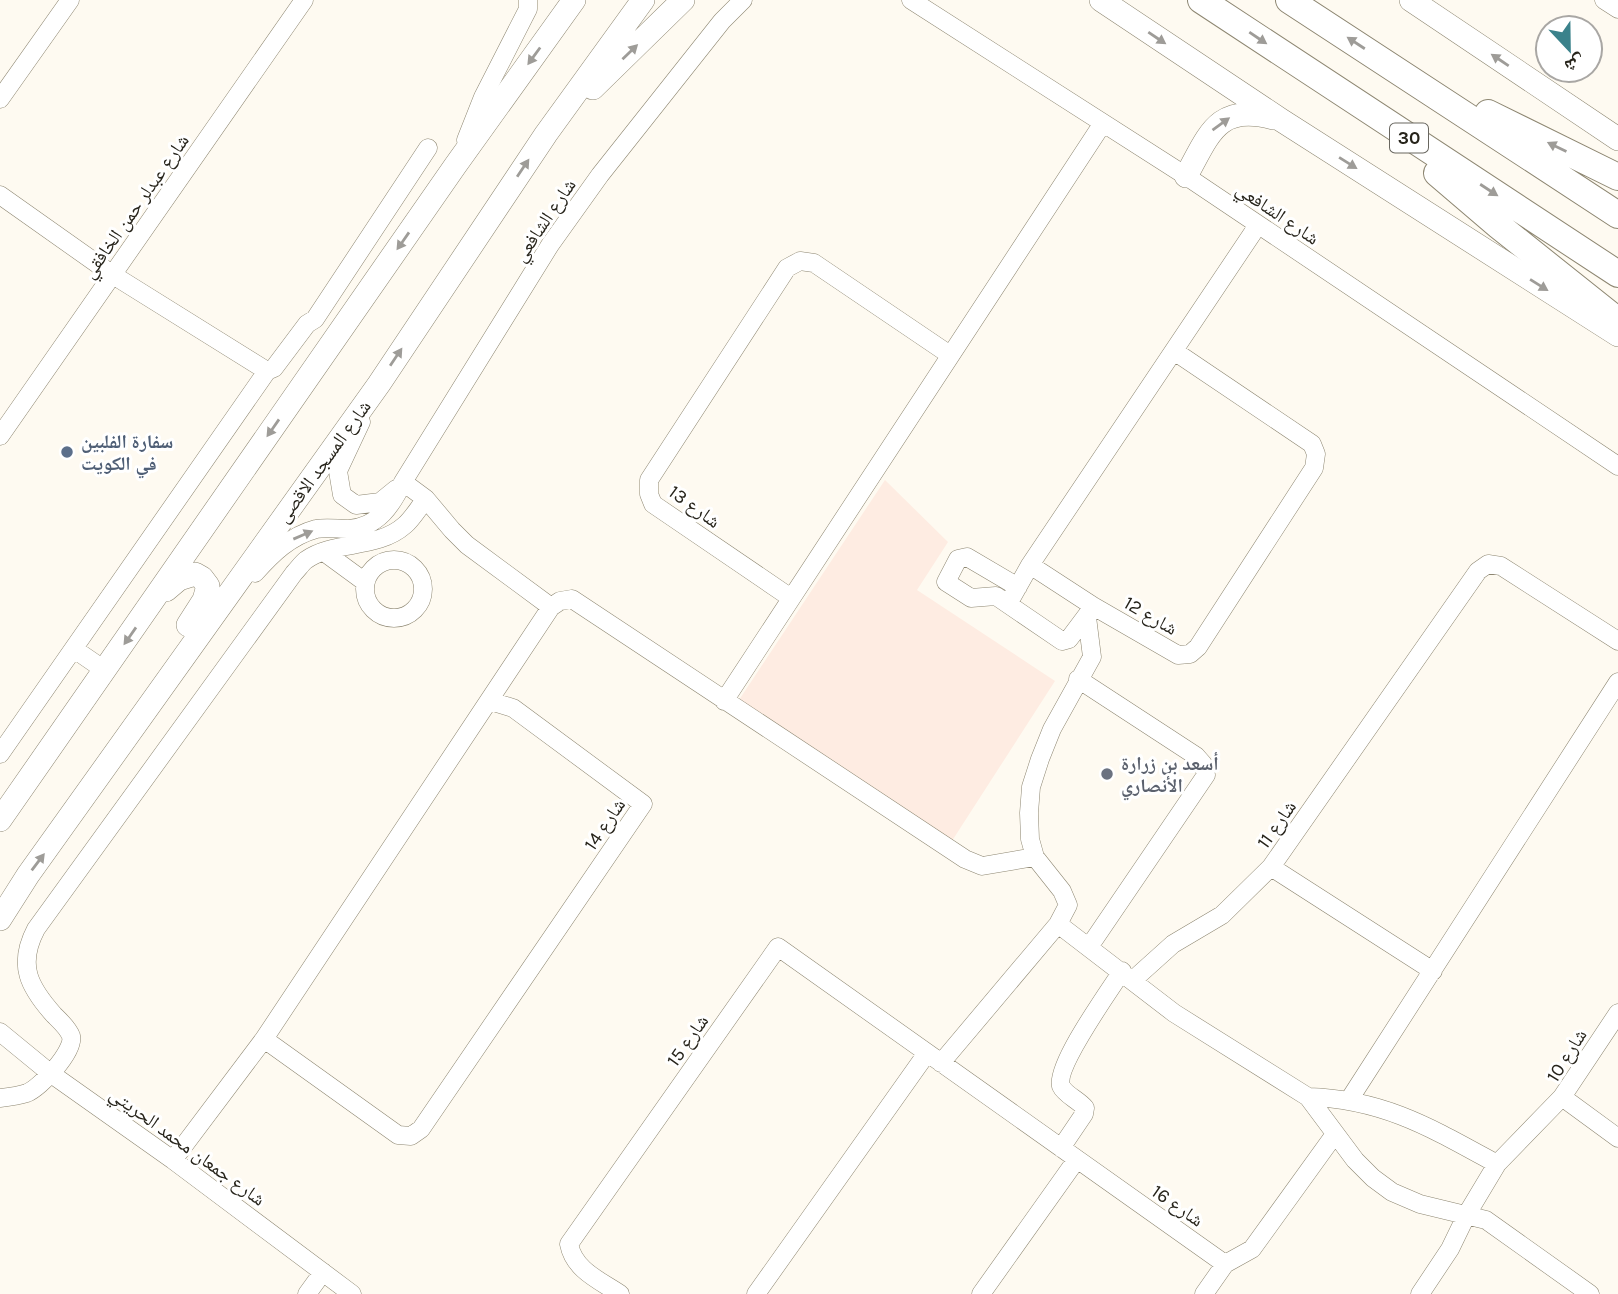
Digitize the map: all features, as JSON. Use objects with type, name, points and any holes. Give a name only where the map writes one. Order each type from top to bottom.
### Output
[{"type":"highway","name":"30","points":[[1201,0],[1618,274]]},
{"type":"highway","name":"30","points":[[1289,0],[1618,215]]},
{"type":"highway","points":[[1384,62],[1618,177]]},
{"type":"highway","points":[[1356,103],[1500,226],[1618,321]]},
{"type":"main road","points":[[0,820],[573,0]]},
{"type":"main road","name":"شارع المسجد الاقصى","points":[[0,919],[28,875],[379,384],[546,134],[643,0]]},
{"type":"main road","points":[[546,134],[683,0]]},
{"type":"main road","points":[[1101,0],[1281,120],[1618,335]]},
{"type":"main road","points":[[1411,0],[1618,139]]},
{"type":"main road","points":[[1186,176],[1212,131],[1222,120],[1240,114],[1259,114],[1281,120]]},
{"type":"main road","points":[[107,766],[124,720],[204,600],[208,586],[202,578],[195,575],[179,579],[156,599]]},
{"type":"street","points":[[0,99],[70,0]]},
{"type":"street","name":"شارع عبدلر حمن الخافقي","points":[[0,436],[304,0]]},
{"type":"street","points":[[455,166],[483,97],[528,9],[528,0]]},
{"type":"street","name":"شارع الشافعي","points":[[187,651],[274,551],[297,536],[317,529],[353,529],[373,521],[390,508],[403,482],[550,245],[600,175],[722,21],[743,0]]},
{"type":"street","name":"شارع الشافعي","points":[[911,0],[1186,176],[1618,466]]},
{"type":"street","points":[[1604,0],[1618,9]]},
{"type":"street","points":[[724,701],[1103,123]]},
{"type":"street","points":[[0,754],[267,371],[274,368],[307,324],[315,319],[428,148]]},
{"type":"street","points":[[0,195],[113,275],[267,371]]},
{"type":"street","points":[[1008,604],[1030,565],[1258,225]]},
{"type":"street","name":"شارع 13","points":[[791,598],[653,504],[649,494],[649,480],[787,268],[800,261],[814,263],[950,355]]},
{"type":"street","points":[[315,319],[342,328]]},
{"type":"street","name":"شارع 12","points":[[1030,565],[1090,611],[1178,655],[1190,654],[1198,647],[1314,468],[1317,454],[1312,444],[1174,351]]},
{"type":"street","name":"شارع الشافعي","points":[[379,384],[338,471],[342,495],[356,505],[380,502],[403,482]]},
{"type":"street","points":[[403,482],[426,499],[467,545],[551,607]]},
{"type":"street","points":[[0,1098],[26,1093],[50,1073],[68,1052],[72,1040],[67,1029],[40,999],[29,979],[27,955],[32,937],[306,560],[324,552],[371,542],[389,535],[406,525],[426,499]]},
{"type":"street","points":[[324,552],[365,582]]},
{"type":"street","points":[[1018,587],[967,557],[958,559],[947,578],[948,585],[971,598],[993,596],[1008,604],[1062,641],[1069,639],[1090,611]]},
{"type":"street","name":"شارع 11","points":[[1433,971],[1271,867],[1478,571],[1488,564],[1501,566],[1618,641]]},
{"type":"street","points":[[173,1160],[264,1039],[551,607],[560,600],[572,599],[975,865],[989,866],[1035,857]]},
{"type":"street","points":[[756,1294],[934,1058],[1058,924],[1068,905],[1067,898],[1035,857],[1030,839],[1028,813],[1031,787],[1052,729],[1093,654],[1090,611]]},
{"type":"street","points":[[74,649],[106,671]]},
{"type":"street","points":[[1078,679],[1196,756],[1203,764],[1206,775],[1089,947]]},
{"type":"street","points":[[1349,1100],[1618,682]]},
{"type":"street","name":"شارع 14","points":[[264,1039],[398,1135],[411,1136],[421,1129],[643,804],[513,708],[490,701]]},
{"type":"street","points":[[1061,1148],[1084,1114],[1084,1108],[1063,1090],[1061,1078],[1078,1038],[1128,976],[1178,941],[1222,915],[1271,867]]},
{"type":"street","points":[[1058,924],[1174,1013],[1308,1097],[1363,1169],[1392,1192],[1420,1204],[1486,1220],[1590,1294]]},
{"type":"street","name":"شارع 15","points":[[620,1294],[580,1267],[571,1258],[569,1244],[778,947],[1013,1114]]},
{"type":"street","name":"شارع 10","points":[[1618,1013],[1562,1097],[1618,1138]]},
{"type":"street","name":"شارع جمعان محمد الحريتي","points":[[0,1032],[50,1073],[173,1160],[352,1294]]},
{"type":"street","points":[[1308,1097],[1349,1100],[1383,1108],[1426,1125],[1497,1164]]},
{"type":"street","points":[[1420,1294],[1451,1249],[1467,1214],[1497,1164],[1562,1097]]},
{"type":"street","name":"شارع 16","points":[[1013,1114],[1225,1264]]},
{"type":"street","points":[[1204,1294],[1225,1264],[1251,1249],[1335,1134]]},
{"type":"street","points":[[981,1294],[1077,1159]]},
{"type":"street","points":[[307,1294],[323,1272]]},
{"type":"shaded area","points":[[885,480],[948,542],[917,590],[1055,681],[950,844],[735,706]]},
{"type":"place","name":"سفارة الفلبين في الكويت","points":[[67,452]]},
{"type":"place","name":"أسعد بن زرارة الأنصاري","points":[[1107,774]]}]
